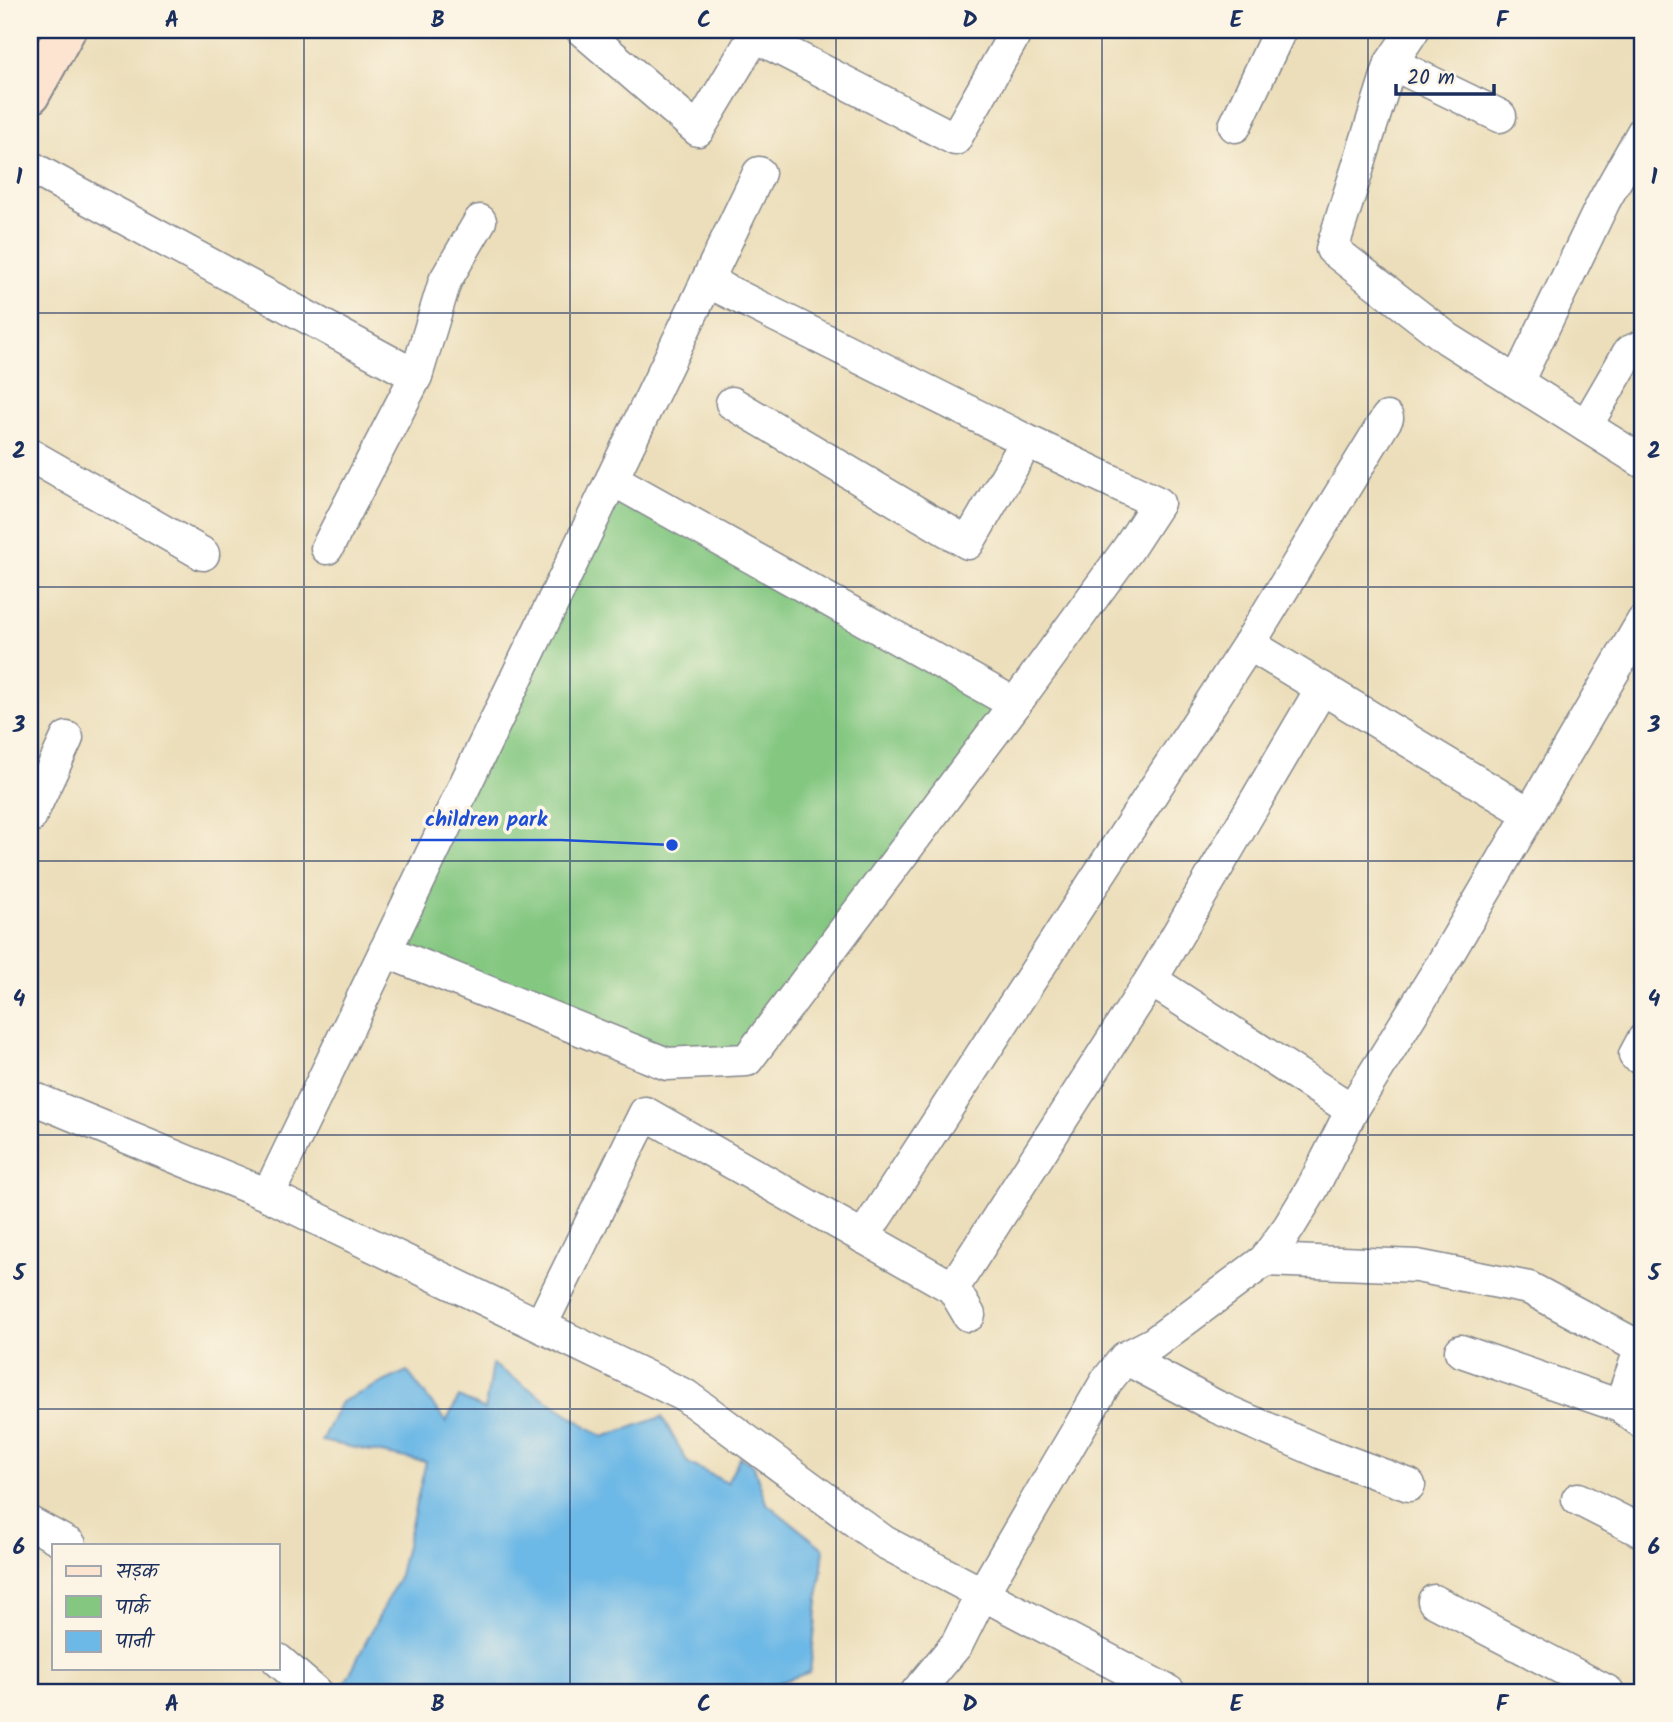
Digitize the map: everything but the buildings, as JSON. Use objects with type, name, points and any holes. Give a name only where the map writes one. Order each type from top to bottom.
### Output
[{"type":"main road","points":[[30,45],[38,30]]},
{"type":"main road","points":[[30,95],[66,30]]},
{"type":"street","points":[[582,30],[698,130],[757,33],[955,139],[1017,30]]},
{"type":"street","points":[[1235,126],[1280,30]]},
{"type":"street","points":[[1413,30],[1391,63],[1332,249],[1448,339],[1643,462]]},
{"type":"street","points":[[1391,63],[1500,116]]},
{"type":"street","points":[[1517,382],[1604,201],[1643,132]]},
{"type":"street","points":[[30,167],[416,376]]},
{"type":"street","points":[[268,1195],[759,173]]},
{"type":"street","points":[[327,548],[416,376],[445,281],[480,221]]},
{"type":"street","points":[[385,951],[667,1064],[747,1060],[1015,704],[1128,549],[1157,503],[707,281]]},
{"type":"street","points":[[1586,426],[1629,352],[1643,346]]},
{"type":"street","points":[[732,403],[968,543],[1027,441]]},
{"type":"street","points":[[863,1237],[1250,644],[1387,418]]},
{"type":"street","points":[[30,455],[203,554]]},
{"type":"street","points":[[612,479],[1015,704]]},
{"type":"street","points":[[917,1692],[957,1644],[982,1594],[1106,1381],[1125,1358],[1154,1343],[1265,1259],[1289,1227],[1312,1189],[1352,1110],[1441,966],[1643,621]]},
{"type":"street","points":[[1250,644],[1530,814]]},
{"type":"street","points":[[953,1288],[1151,981],[1322,688]]},
{"type":"street","points":[[30,817],[67,738]]},
{"type":"street","points":[[1151,981],[1352,1110]]},
{"type":"street","points":[[1643,1040],[1634,1055],[1643,1060]]},
{"type":"street","points":[[30,1097],[268,1195],[686,1396],[884,1542],[1169,1692]]},
{"type":"street","points":[[541,1325],[645,1113],[953,1288],[969,1315]]},
{"type":"street","points":[[1265,1259],[1417,1266],[1529,1288],[1641,1348],[1632,1415],[1461,1351]]},
{"type":"street","points":[[1125,1358],[1241,1417],[1323,1453],[1409,1485]]},
{"type":"street","points":[[1578,1499],[1643,1532]]},
{"type":"street","points":[[30,1523],[68,1544]]},
{"type":"street","points":[[1434,1601],[1608,1692]]},
{"type":"street","points":[[280,1662],[315,1692]]},
{"type":"green space","points":[[612,479],[1015,704],[760,1043],[667,1064],[385,951]]},
{"type":"water","points":[[492,1364],[603,1437],[662,1417],[688,1463],[727,1483],[740,1457],[753,1464],[766,1503],[824,1549],[810,1672],[751,1692],[348,1692],[345,1683],[398,1579],[426,1462],[321,1441],[341,1402],[407,1371],[446,1422],[459,1397],[485,1410]]},
{"type":"place","name":"children park","points":[[672,845]]}]
